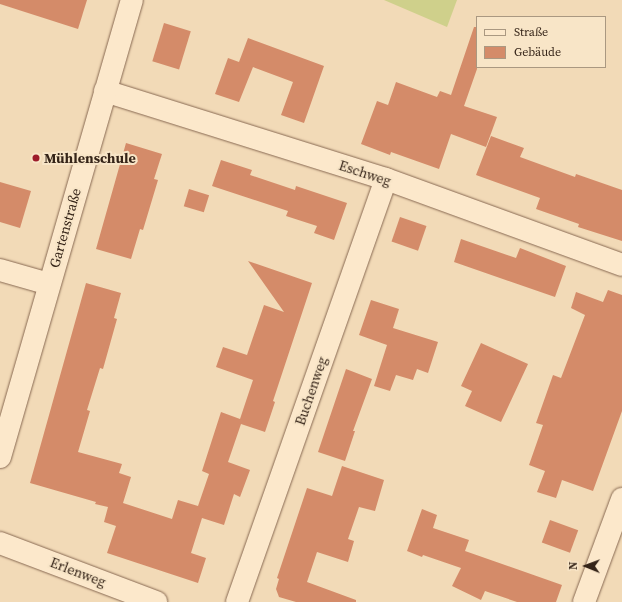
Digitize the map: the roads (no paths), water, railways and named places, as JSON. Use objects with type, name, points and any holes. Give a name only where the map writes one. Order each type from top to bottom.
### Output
[{"type":"street","name":"Gartenstraße","points":[[0,457],[132,0]]},
{"type":"street","name":"Eschweg","points":[[105,91],[386,180],[622,265]]},
{"type":"street","name":"Buchenweg","points":[[237,602],[386,180]]},
{"type":"street","points":[[0,270],[49,284]]},
{"type":"street","points":[[584,602],[622,499]]},
{"type":"street","name":"Erlenweg","points":[[0,543],[156,602]]},
{"type":"place","name":"Mühlenschule","points":[[36,158]]}]
